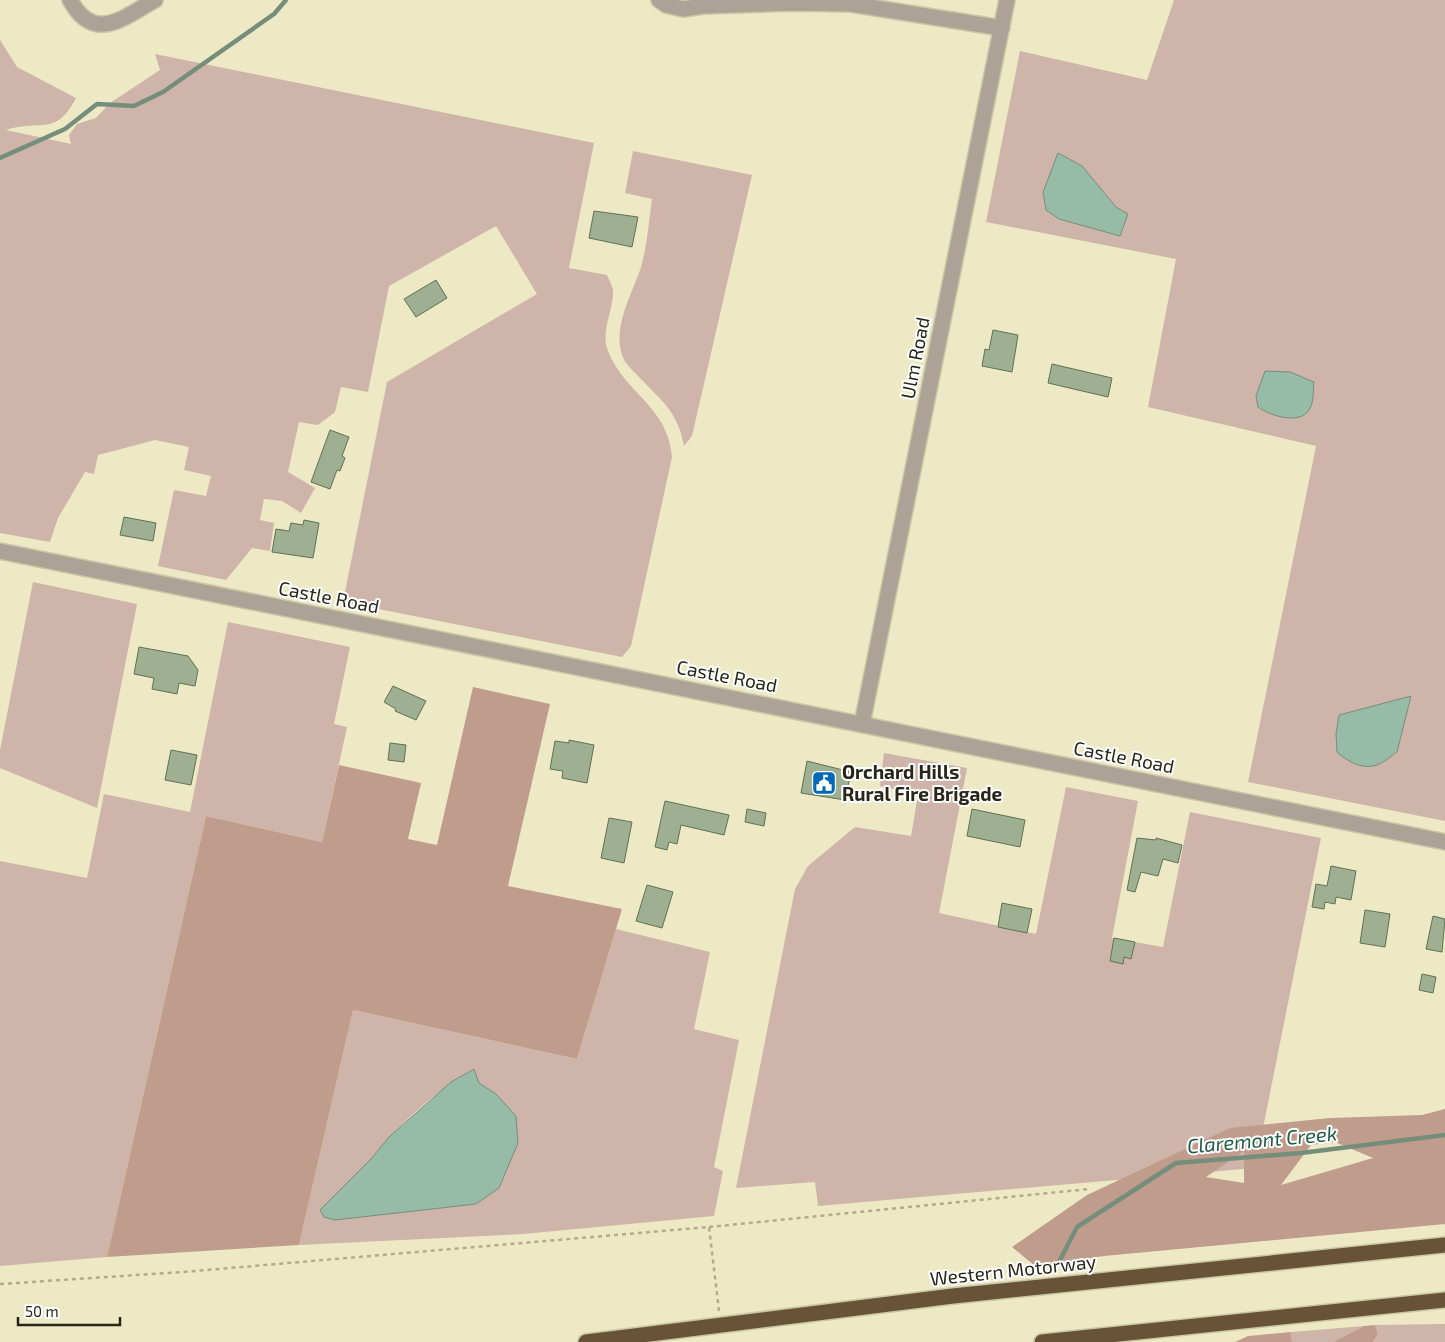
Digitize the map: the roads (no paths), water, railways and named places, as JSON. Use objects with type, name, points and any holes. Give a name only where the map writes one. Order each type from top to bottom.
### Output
[{"type":"highway","name":"Western Motorway","points":[[586,1342],[953,1296],[1445,1245]]},
{"type":"highway","points":[[1042,1342],[1445,1300]]},
{"type":"street","points":[[70,0],[84,19],[100,25],[117,22],[154,0]]},
{"type":"street","points":[[659,0],[666,5],[683,9],[696,3],[851,4],[1002,28]]},
{"type":"street","name":"Ulm Road","points":[[862,724],[1007,0]]},
{"type":"street","name":"Castle Road","points":[[0,551],[1445,842]]},
{"type":"waterway","points":[[0,158],[65,129],[97,104],[134,106],[163,92],[274,14],[286,0]]},
{"type":"waterway","name":"Claremont Creek","points":[[1060,1260],[1077,1227],[1176,1163],[1301,1153],[1445,1135]]},
{"type":"place","name":"Orchard Hills Rural Fire Brigade","points":[[824,783]]}]
